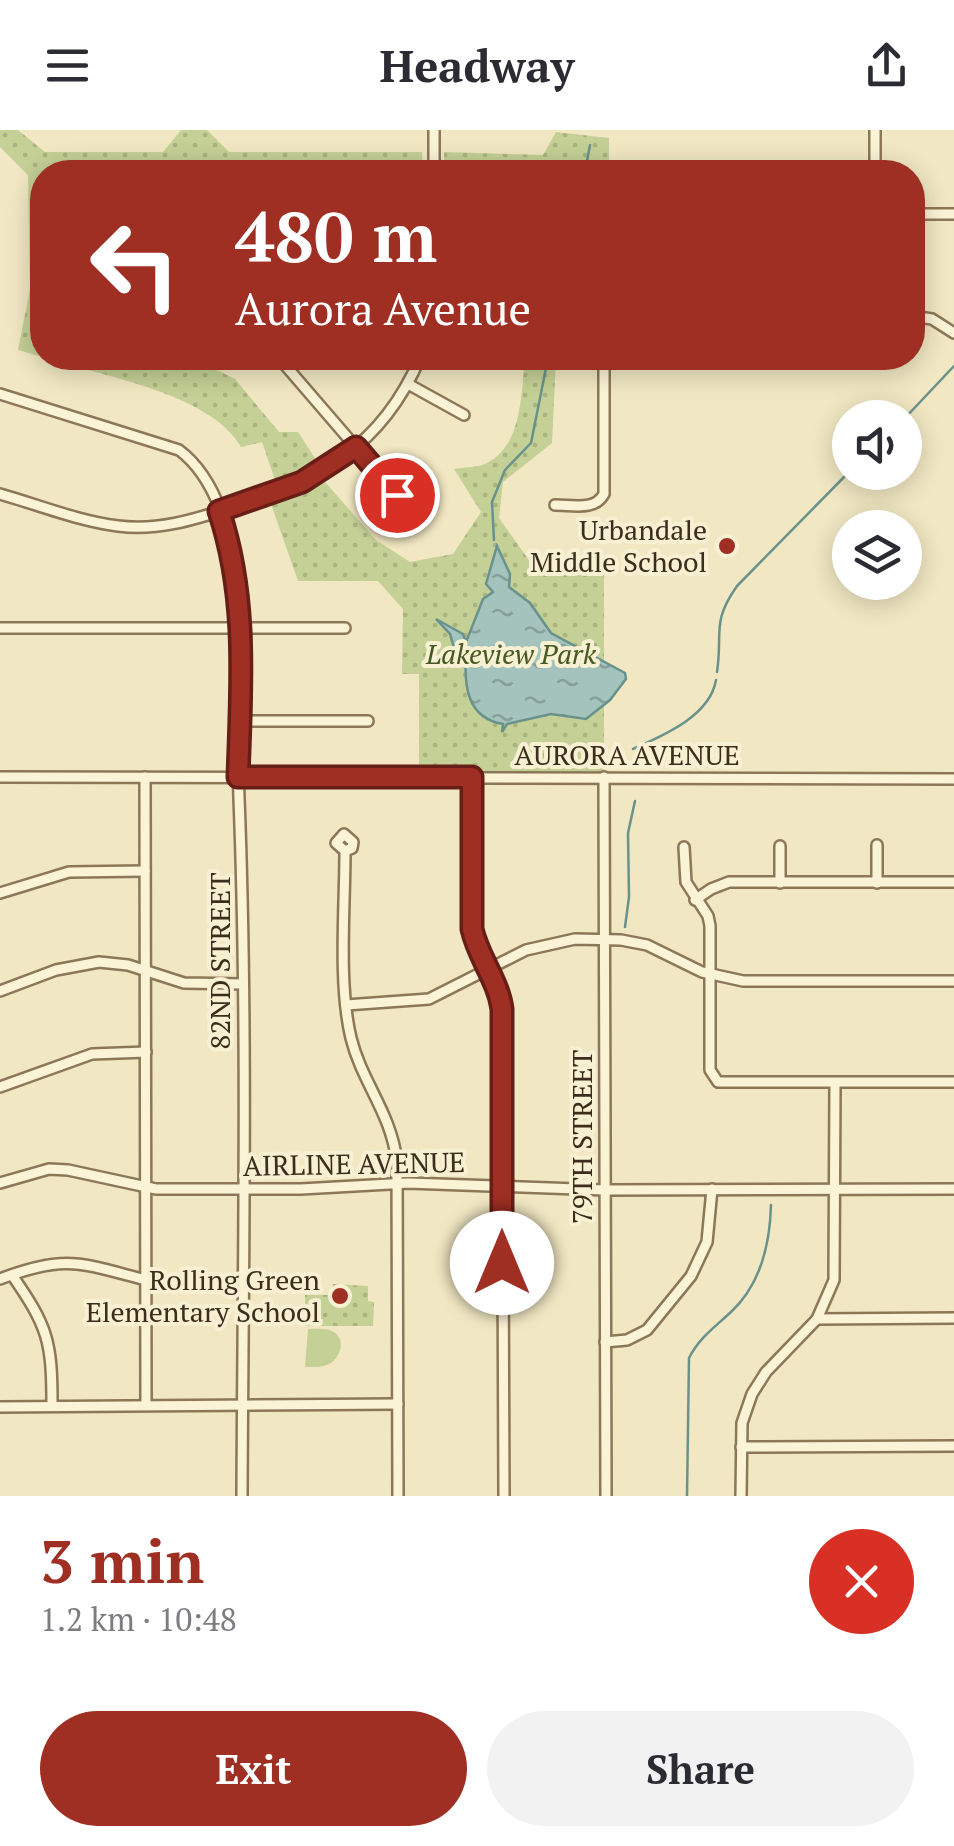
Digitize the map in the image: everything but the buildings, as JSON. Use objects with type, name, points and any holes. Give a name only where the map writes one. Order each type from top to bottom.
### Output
[{"type":"street","points":[[434,130],[434,160]]},
{"type":"street","points":[[875,130],[876,160]]},
{"type":"street","points":[[925,214],[954,214]]},
{"type":"street","points":[[925,318],[954,333]]},
{"type":"street","points":[[289,370],[397,495],[426,514]]},
{"type":"street","points":[[0,494],[119,526],[160,526],[219,511],[302,482],[356,447],[389,413],[414,370]]},
{"type":"street","points":[[556,505],[590,505],[602,500],[604,370]]},
{"type":"street","points":[[408,384],[464,415]]},
{"type":"street","name":"82ND STREET","points":[[0,394],[172,446],[203,472],[236,567],[243,984],[242,1496]]},
{"type":"street","points":[[0,628],[345,628]]},
{"type":"street","points":[[239,721],[368,721]]},
{"type":"street","name":"AURORA AVENUE","points":[[0,777],[954,779]]},
{"type":"street","points":[[145,777],[146,1404]]},
{"type":"street","points":[[472,777],[472,929],[502,1009],[504,1496]]},
{"type":"street","name":"79TH STREET","points":[[604,777],[606,1496]]},
{"type":"street","points":[[877,845],[877,882]]},
{"type":"street","points":[[780,846],[780,882]]},
{"type":"street","points":[[684,847],[686,882],[708,916],[710,926],[710,1070],[715,1079],[724,1084],[954,1082]]},
{"type":"street","points":[[345,851],[346,1005],[356,1054],[392,1130],[398,1184],[398,1496]]},
{"type":"street","points":[[0,893],[69,872],[145,871]]},
{"type":"street","points":[[695,900],[722,884],[954,882]]},
{"type":"street","points":[[346,1005],[429,999],[542,945],[575,940],[649,946],[710,974],[742,981],[954,980]]},
{"type":"street","points":[[0,990],[56,970],[114,962],[146,969],[166,980],[243,984]]},
{"type":"street","points":[[0,1087],[92,1054],[146,1052]]},
{"type":"street","points":[[741,1496],[744,1410],[758,1382],[816,1319],[834,1280],[835,1083]]},
{"type":"street","name":"AIRLINE AVENUE","points":[[0,1184],[49,1170],[68,1170],[146,1188],[332,1189],[398,1184],[604,1190],[954,1189]]},
{"type":"street","points":[[605,1342],[627,1340],[647,1330],[691,1276],[707,1242],[712,1189]]},
{"type":"street","points":[[0,1279],[37,1266],[67,1262],[146,1280]]},
{"type":"street","points":[[12,1274],[48,1334],[52,1404]]},
{"type":"street","points":[[816,1319],[954,1318]]},
{"type":"street","points":[[0,1407],[398,1404]]},
{"type":"street","points":[[741,1447],[954,1446]]},
{"type":"green space","points":[[0,130],[18,130],[45,152],[163,152],[181,130],[207,130],[229,152],[422,152],[422,160],[30,160],[30,289],[28,175],[0,147]]},
{"type":"green space","points":[[556,132],[609,138],[609,160],[444,160],[444,152],[543,155]]},
{"type":"green space","points":[[30,289],[30,354],[18,350]]},
{"type":"green space","points":[[87,370],[217,370],[235,379],[279,432],[298,432],[318,463],[275,480],[262,442],[241,447],[227,429],[206,413]]},
{"type":"green space","name":"Lakeview Park","points":[[524,370],[555,370],[552,443],[503,482],[499,518],[531,563],[604,564],[604,777],[419,777],[419,674],[402,674],[403,609],[378,581],[298,581],[271,504],[325,482],[376,540],[410,562],[453,554],[481,512],[454,469],[485,464],[497,456],[513,432]]},
{"type":"green space","points":[[333,1284],[368,1286],[368,1301],[374,1302],[373,1326],[305,1326],[305,1295],[332,1295]]},
{"type":"green space","points":[[308,1329],[327,1329],[337,1334],[341,1348],[333,1361],[305,1367]]},
{"type":"water","points":[[497,546],[510,574],[509,587],[530,603],[551,633],[625,673],[626,679],[610,700],[586,719],[551,714],[507,724],[502,732],[503,724],[481,715],[470,698],[466,654],[455,651],[450,634],[436,619],[463,634],[466,642],[483,599],[493,592],[486,584]]},
{"type":"waterway","points":[[587,160],[590,145]]},
{"type":"waterway","points":[[922,400],[954,366]]},
{"type":"waterway","points":[[494,540],[492,502],[505,470],[531,443],[546,370]]},
{"type":"waterway","points":[[717,672],[721,619],[737,586],[832,489]]},
{"type":"waterway","points":[[633,749],[671,731],[695,714],[712,693],[716,680]]},
{"type":"waterway","points":[[625,927],[629,897],[628,833],[635,801]]},
{"type":"waterway","points":[[687,1496],[689,1358],[702,1339],[741,1301],[756,1277],[766,1249],[771,1205]]},
{"type":"place","name":"Urbandale Middle School","points":[[727,546]]},
{"type":"place","name":"Rolling Green Elementary School","points":[[340,1296]]},
{"type":"route","points":[[397,495],[356,447],[302,482],[219,511],[229,538],[240,597],[238,777],[472,777],[472,929],[502,1009],[502,1263]]}]
